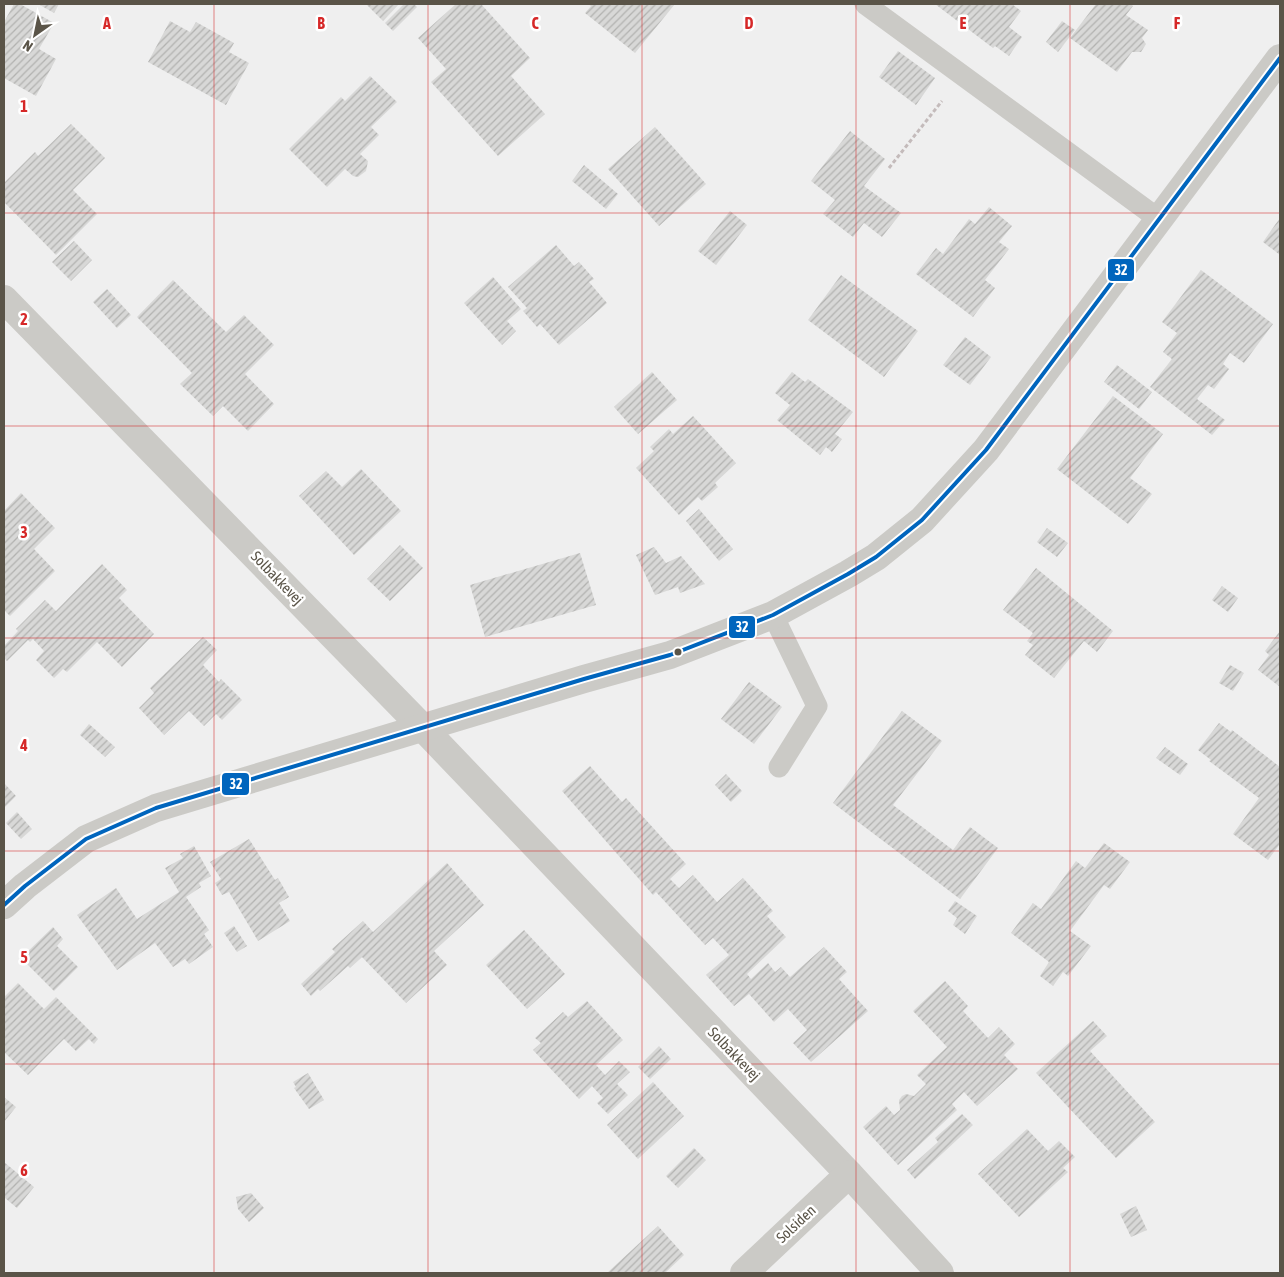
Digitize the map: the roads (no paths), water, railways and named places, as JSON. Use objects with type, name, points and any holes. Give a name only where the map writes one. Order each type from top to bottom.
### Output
[{"type":"street","points":[[4,905],[25,886],[86,839],[156,808],[584,679],[670,655],[773,615],[876,557],[922,520],[986,450],[1280,58]]},
{"type":"street","name":"Solbakkevej","points":[[4,299],[423,728],[849,1174],[940,1273]]},
{"type":"street","name":"Solsiden","points":[[744,1273],[849,1174]]},
{"type":"lane","points":[[866,4],[1160,220]]},
{"type":"lane","points":[[773,615],[817,706],[779,767]]}]
